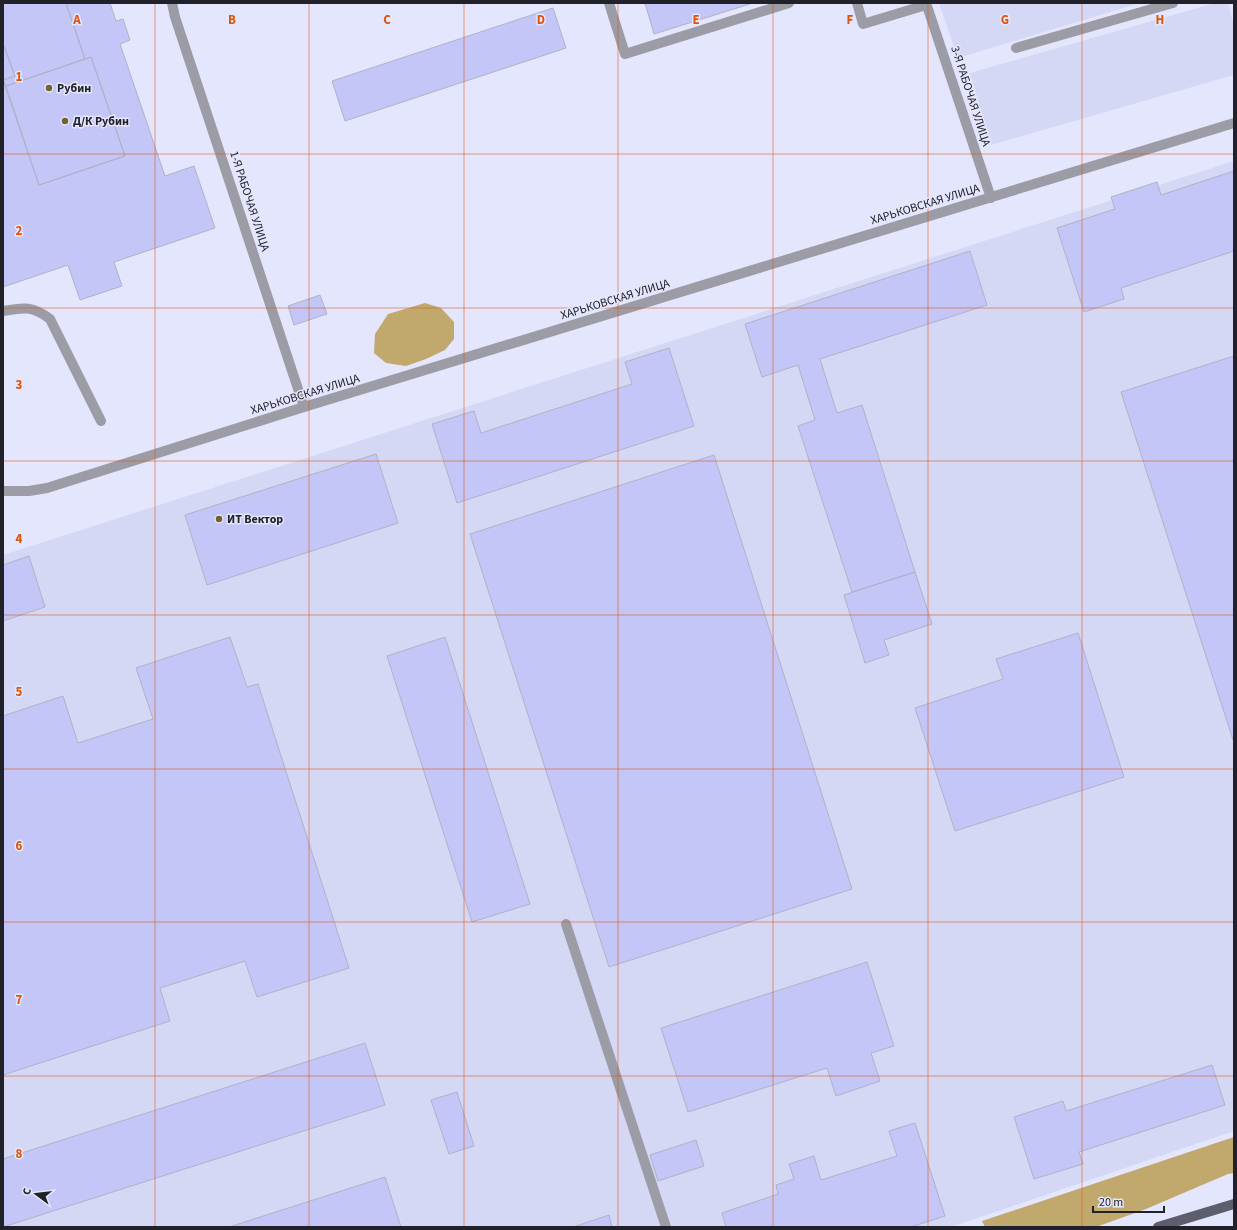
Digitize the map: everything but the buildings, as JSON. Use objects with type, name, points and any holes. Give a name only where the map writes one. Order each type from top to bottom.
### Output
[{"type":"main road","points":[[1158,1227],[1234,1204]]},
{"type":"street","name":"1-Я РАБОЧАЯ УЛИЦА","points":[[172,3],[304,407]]},
{"type":"street","points":[[609,3],[625,54],[789,3]]},
{"type":"street","points":[[857,3],[863,24],[926,4]]},
{"type":"street","points":[[1016,48],[1173,3]]},
{"type":"street","name":"3-Я РАБОЧАЯ УЛИЦА","points":[[926,4],[991,198]]},
{"type":"street","name":"ХАРЬКОВСКАЯ УЛИЦА","points":[[3,491],[29,491],[47,488],[304,407],[1234,123]]},
{"type":"street","points":[[3,311],[25,308],[40,311],[50,319],[101,421]]},
{"type":"street","points":[[566,924],[666,1227]]},
{"type":"shaded area","points":[[939,3],[1140,3],[958,58]]},
{"type":"shaded area","points":[[1215,3],[1228,3],[1234,25],[1234,75],[991,145],[970,73]]},
{"type":"shaded area","points":[[1234,161],[1234,1131],[951,1227],[3,1227],[3,555]]},
{"type":"shaded area","points":[[425,303],[441,308],[454,322],[454,339],[445,350],[426,359],[406,366],[386,363],[374,353],[375,334],[388,314]]},
{"type":"shaded area","points":[[1234,1137],[1234,1173],[1228,1174],[1146,1209],[1096,1227],[985,1227],[982,1221]]},
{"type":"place","name":"Рубин","points":[[49,88]]},
{"type":"place","name":"Д/К Рубин","points":[[65,121]]},
{"type":"place","name":"ИТ Вектор","points":[[219,519]]}]
